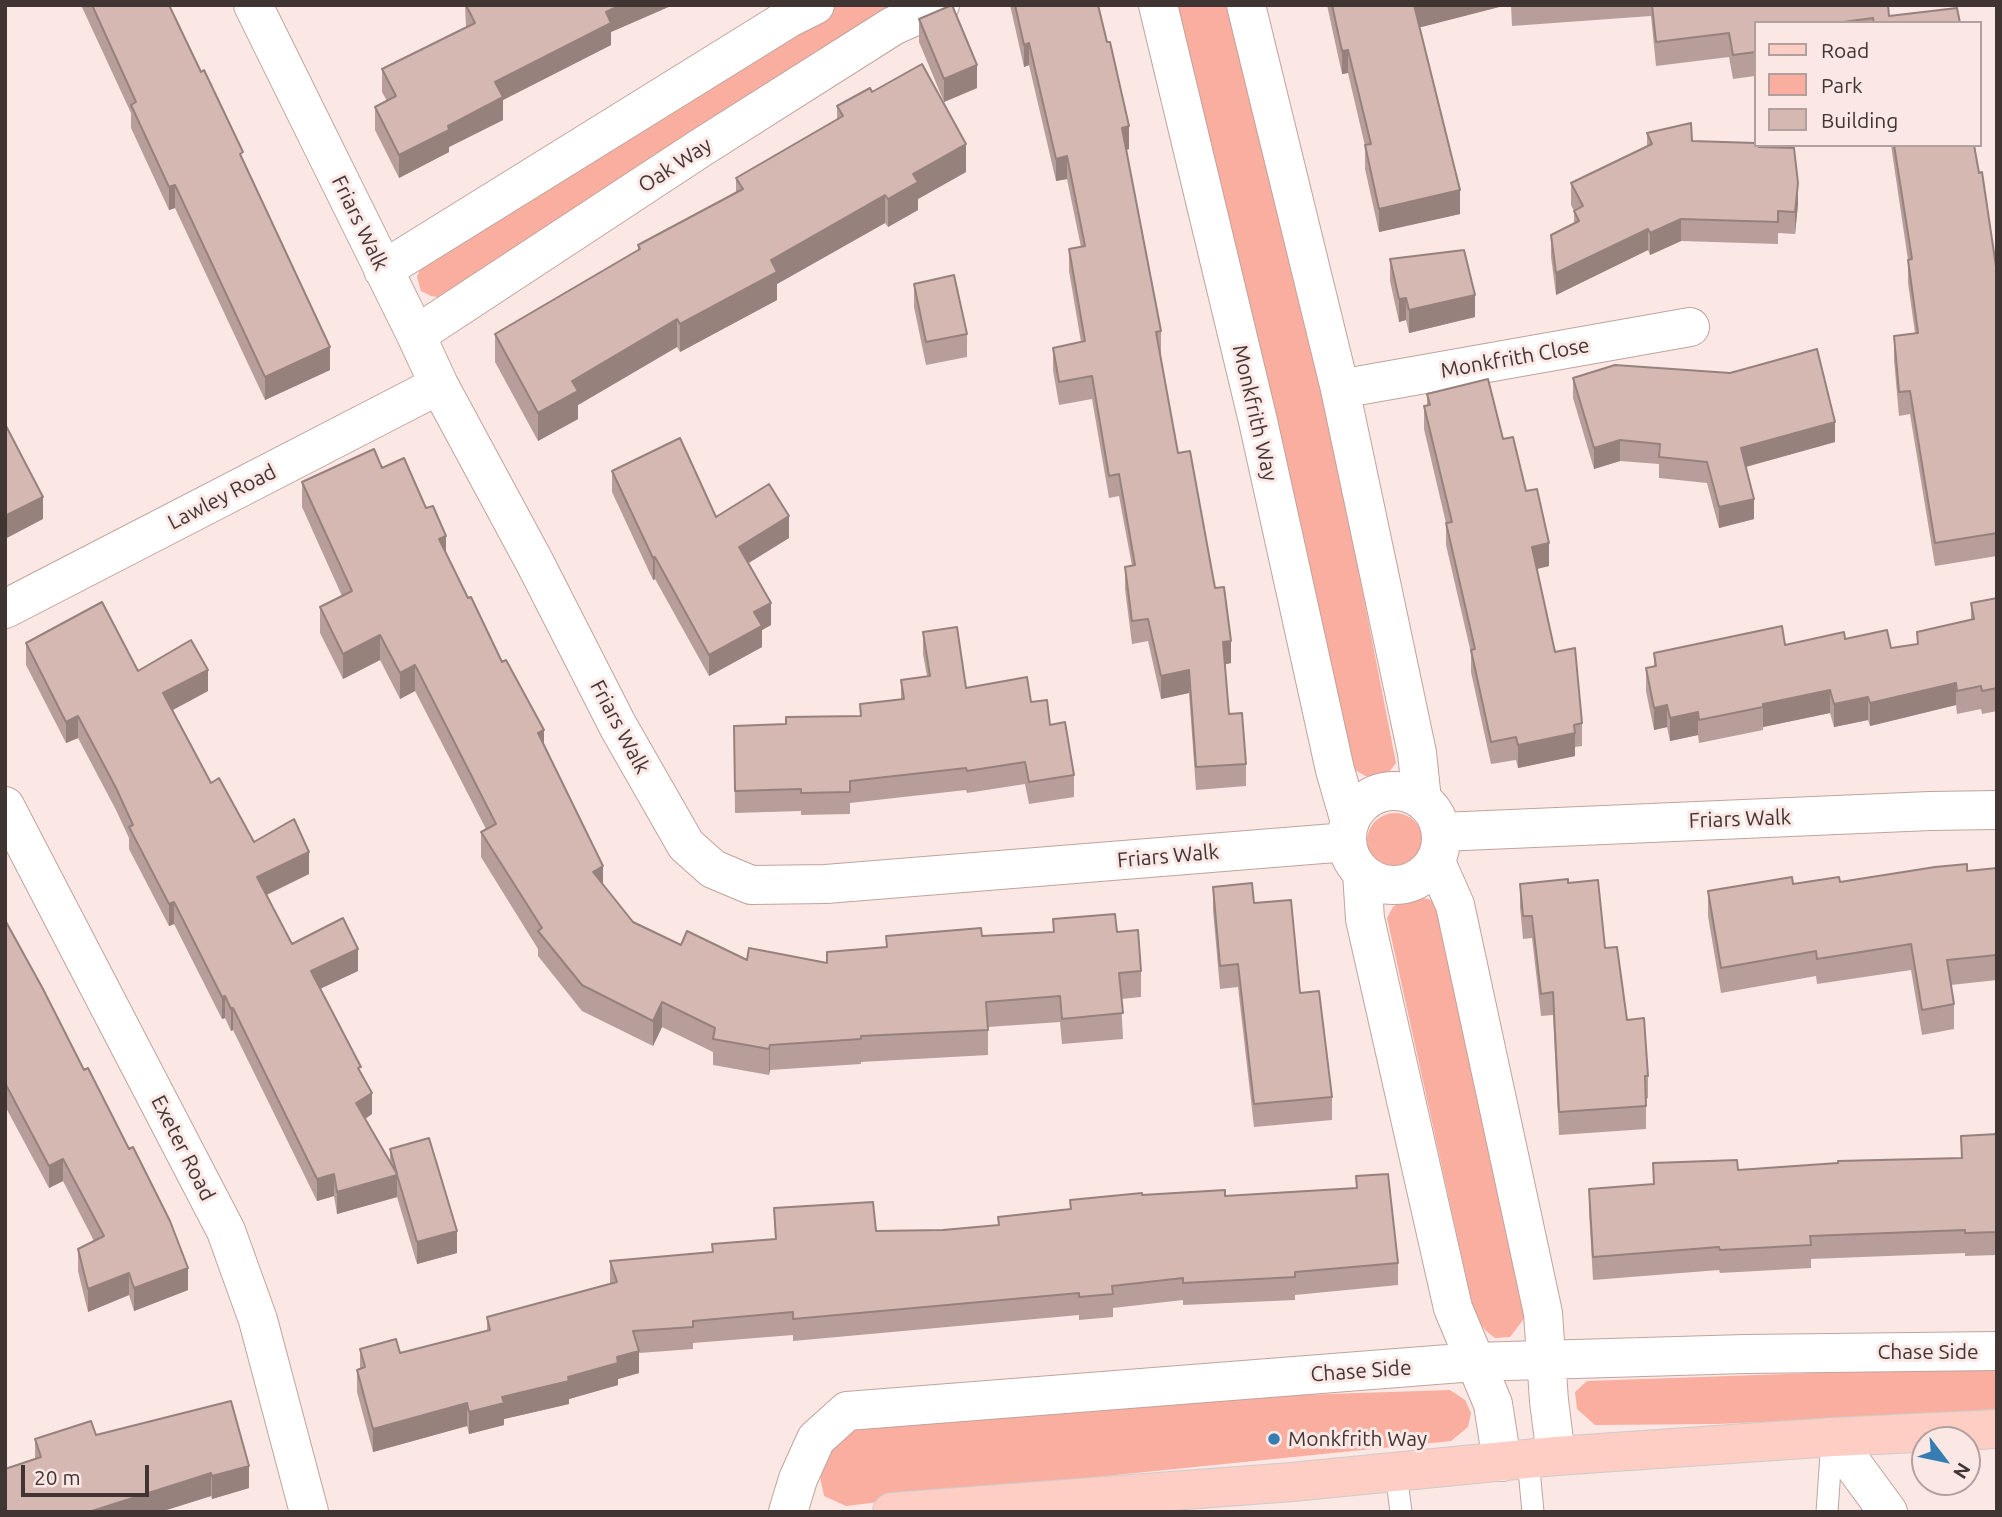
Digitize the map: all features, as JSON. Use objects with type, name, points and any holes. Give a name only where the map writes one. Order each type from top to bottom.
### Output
[{"type":"main road","points":[[892,1512],[1396,1473],[1529,1459],[1833,1437],[1997,1429]]},
{"type":"street","name":"Friars Walk","points":[[253,5],[439,385],[625,738],[686,845],[713,869],[751,885],[826,884],[1353,845]]},
{"type":"street","name":"Oak Way","points":[[416,335],[702,147],[893,26],[940,5]]},
{"type":"street","name":"Monkfrith Way","points":[[1158,5],[1261,435],[1353,845],[1365,919],[1453,1308],[1493,1404],[1529,1459]]},
{"type":"street","points":[[1246,5],[1340,389],[1417,753],[1422,800]]},
{"type":"street","points":[[383,270],[796,9]]},
{"type":"street","name":"Monkfrith Close","points":[[1340,389],[1690,327]]},
{"type":"street","name":"Lawley Road","points":[[5,609],[439,385]]},
{"type":"street","points":[[1438,847],[1423,876],[1400,886],[1383,884],[1353,845],[1359,806],[1381,793],[1408,793],[1422,800],[1437,816],[1438,847],[1455,905],[1544,1313],[1549,1401],[1529,1459]]},
{"type":"street","name":"Exeter Road","points":[[5,806],[226,1231],[258,1320],[309,1512]]},
{"type":"street","name":"Friars Walk","points":[[1438,847],[1930,811],[1997,810]]},
{"type":"street","name":"Chase Side","points":[[788,1512],[798,1479],[816,1439],[847,1411],[1475,1362],[1745,1353],[1997,1352]]},
{"type":"street","points":[[1833,1437],[1888,1512]]},
{"type":"lane","points":[[1827,1512],[1833,1437]]},
{"type":"lane","points":[[1529,1459],[1533,1512]]},
{"type":"lane","points":[[1396,1473],[1401,1512]]},
{"type":"green space","points":[[835,5],[906,5],[444,298],[421,291],[417,277],[421,266],[813,15]]},
{"type":"green space","points":[[1174,5],[1231,5],[1325,399],[1396,763],[1383,780],[1369,778],[1355,770]]},
{"type":"green space","points":[[1395,813],[1406,815],[1415,821],[1421,830],[1421,852],[1415,861],[1406,867],[1395,869],[1384,867],[1375,861],[1369,852],[1367,841],[1369,830],[1375,821],[1384,815]]},
{"type":"green space","points":[[1419,897],[1432,900],[1441,912],[1526,1316],[1510,1337],[1495,1338],[1475,1317],[1387,918],[1393,907],[1403,900]]},
{"type":"green space","points":[[1997,1365],[1997,1409],[1923,1415],[1717,1424],[1595,1425],[1577,1409],[1575,1392],[1587,1381]]},
{"type":"green space","points":[[1450,1390],[1465,1400],[1471,1413],[1468,1427],[1451,1441],[1057,1481],[846,1506],[824,1496],[819,1471],[833,1440],[856,1430],[1269,1396]]},
{"type":"building","points":[[92,5],[169,5],[243,152],[240,154],[330,347],[265,377],[175,185],[169,187],[131,105],[136,102]]},
{"type":"building","points":[[466,5],[621,5],[606,12],[611,23],[495,82],[503,97],[448,126],[449,130],[399,155],[375,107],[396,96],[382,69],[475,23]]},
{"type":"building","points":[[952,5],[977,65],[944,79],[919,19]]},
{"type":"building","points":[[1015,5],[1098,5],[1107,42],[1110,42],[1129,126],[1122,128],[1161,331],[1156,332],[1178,453],[1190,451],[1215,588],[1224,587],[1231,641],[1223,642],[1229,714],[1242,713],[1246,764],[1196,767],[1189,670],[1161,676],[1148,619],[1132,621],[1125,567],[1135,565],[1119,474],[1109,476],[1092,376],[1059,382],[1053,348],[1085,341],[1069,249],[1085,246],[1067,156],[1056,159],[1029,43],[1024,45]]},
{"type":"building","points":[[1332,5],[1414,5],[1460,190],[1379,209],[1365,145],[1371,144],[1348,50],[1342,51]]},
{"type":"building","points":[[1652,5],[1888,5],[1889,16],[1957,8],[1960,21],[1874,21],[1873,18],[1851,21],[1754,21],[1754,52],[1733,55],[1729,33],[1656,42]]},
{"type":"building","points":[[922,64],[966,144],[913,174],[918,182],[888,199],[885,195],[771,260],[777,272],[680,324],[677,319],[572,381],[578,391],[538,413],[495,334],[640,249],[638,245],[743,189],[736,178],[843,116],[837,106],[870,88],[872,92]]},
{"type":"building","points":[[1691,123],[1692,141],[1754,143],[1754,147],[1794,148],[1798,183],[1795,212],[1778,211],[1778,222],[1681,219],[1650,233],[1648,229],[1556,273],[1551,235],[1579,221],[1574,211],[1583,206],[1571,183],[1652,144],[1647,133]]},
{"type":"building","points":[[1894,147],[1974,147],[1979,173],[1982,172],[1997,273],[1997,533],[1935,543],[1910,391],[1899,392],[1894,336],[1918,333],[1908,260],[1912,259]]},
{"type":"building","points":[[1464,250],[1475,295],[1409,310],[1406,298],[1399,299],[1390,259]]},
{"type":"building","points":[[954,275],[967,334],[926,342],[914,284]]},
{"type":"building","points":[[1817,349],[1835,422],[1741,448],[1754,499],[1719,507],[1707,462],[1659,457],[1660,444],[1620,440],[1594,448],[1573,378],[1615,365],[1730,373]]},
{"type":"building","points":[[1488,379],[1503,439],[1513,437],[1526,491],[1537,489],[1549,543],[1532,547],[1555,652],[1575,648],[1582,723],[1574,725],[1575,733],[1518,745],[1516,737],[1491,742],[1471,650],[1475,649],[1446,523],[1452,522],[1424,406],[1430,405],[1427,394]]},
{"type":"building","points":[[5,424],[43,497],[5,516]]},
{"type":"building","points":[[680,438],[716,517],[769,484],[789,516],[739,547],[771,603],[754,612],[762,626],[709,655],[655,557],[653,558],[612,471]]},
{"type":"building","points":[[374,449],[382,468],[404,458],[426,508],[433,506],[446,536],[439,539],[468,598],[471,597],[502,662],[506,660],[544,730],[538,733],[603,866],[593,872],[633,922],[681,945],[687,931],[747,960],[749,948],[827,963],[827,952],[887,947],[886,936],[981,928],[982,936],[1054,932],[1053,919],[1115,914],[1117,932],[1138,930],[1141,971],[1119,973],[1123,1013],[1062,1019],[1060,996],[986,1002],[988,1030],[861,1036],[861,1039],[770,1045],[769,1049],[713,1039],[715,1028],[662,1002],[653,1021],[582,985],[538,931],[542,928],[481,832],[496,824],[415,665],[400,673],[380,635],[343,654],[320,607],[352,591],[302,482]]},
{"type":"building","points":[[1997,598],[1997,688],[1982,691],[1981,686],[1957,691],[1956,683],[1870,703],[1868,697],[1834,704],[1830,690],[1699,720],[1698,712],[1670,718],[1667,705],[1654,708],[1646,668],[1656,666],[1654,653],[1782,626],[1785,645],[1844,632],[1845,639],[1887,630],[1891,648],[1918,644],[1917,632],[1974,619],[1971,603]]},
{"type":"building","points":[[102,602],[138,671],[191,640],[208,670],[163,693],[211,783],[219,778],[254,842],[294,819],[309,852],[257,877],[292,944],[343,918],[358,949],[311,971],[372,1093],[356,1103],[397,1174],[390,1149],[429,1138],[457,1231],[417,1242],[397,1175],[337,1192],[334,1174],[317,1179],[233,1008],[231,1009],[225,996],[222,997],[174,902],[169,904],[129,827],[133,825],[116,788],[78,716],[66,722],[26,643]]},
{"type":"building","points":[[957,627],[966,688],[1027,677],[1031,702],[1047,700],[1050,725],[1065,722],[1074,775],[1029,782],[1025,762],[967,771],[966,768],[850,781],[850,792],[801,793],[801,789],[735,791],[734,726],[786,724],[786,717],[861,716],[860,704],[904,699],[901,680],[930,676],[923,632]]},
{"type":"building","points":[[1967,864],[1967,871],[1997,868],[1997,955],[1947,960],[1954,1004],[1922,1010],[1911,944],[1817,959],[1816,951],[1721,968],[1708,891],[1792,877],[1793,884],[1839,877],[1840,882]]},
{"type":"building","points":[[1568,879],[1568,883],[1598,880],[1605,948],[1617,947],[1627,1020],[1644,1018],[1648,1076],[1645,1076],[1646,1106],[1559,1112],[1553,992],[1541,994],[1532,916],[1523,916],[1520,884]]},
{"type":"building","points":[[1252,883],[1254,903],[1291,900],[1300,993],[1319,991],[1332,1097],[1254,1104],[1238,964],[1220,966],[1213,887]]},
{"type":"building","points":[[5,920],[84,1070],[88,1068],[129,1149],[133,1147],[170,1221],[188,1268],[134,1288],[129,1273],[88,1289],[78,1249],[104,1236],[63,1159],[49,1166],[5,1083]]},
{"type":"building","points":[[1997,1134],[1997,1232],[1965,1233],[1965,1230],[1810,1236],[1811,1245],[1720,1250],[1719,1247],[1593,1257],[1589,1189],[1654,1184],[1653,1163],[1737,1160],[1738,1170],[1838,1161],[1962,1158],[1961,1136]]},
{"type":"building","points":[[1388,1174],[1398,1263],[1295,1272],[1295,1277],[1183,1283],[1183,1278],[1112,1286],[1113,1294],[1079,1297],[1079,1293],[793,1319],[793,1312],[693,1321],[693,1327],[633,1331],[639,1351],[617,1357],[618,1363],[568,1377],[569,1381],[502,1397],[504,1403],[469,1412],[467,1403],[373,1429],[357,1370],[365,1367],[360,1349],[396,1339],[400,1353],[490,1330],[487,1317],[617,1282],[610,1261],[713,1252],[712,1244],[776,1239],[774,1208],[873,1202],[876,1231],[943,1230],[999,1225],[998,1217],[1071,1209],[1070,1200],[1142,1193],[1225,1190],[1225,1196],[1357,1188],[1356,1176]]},
{"type":"building","points":[[231,1401],[249,1466],[212,1476],[211,1473],[89,1512],[5,1512],[5,1469],[41,1457],[35,1439],[91,1421],[96,1435]]},
{"type":"place","name":"Monkfrith Way","points":[[1274,1439]]}]
